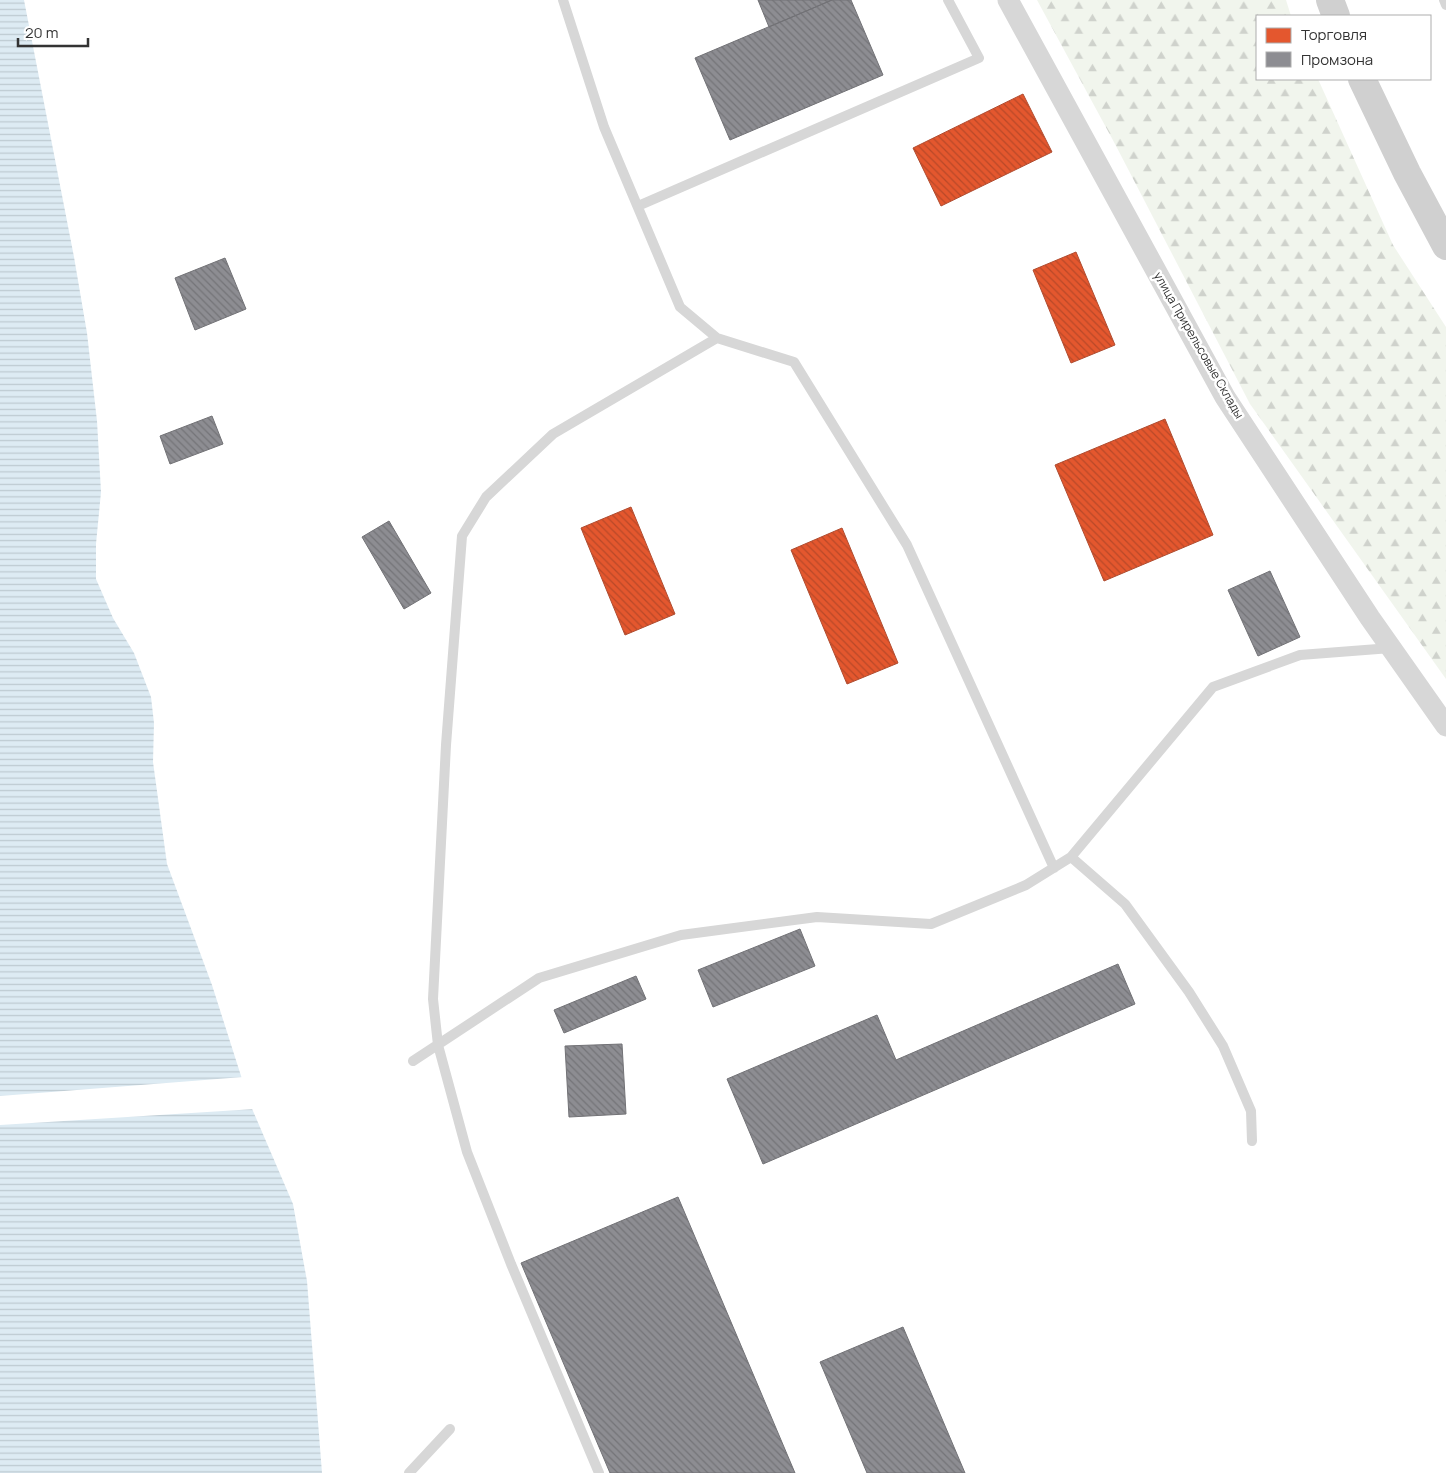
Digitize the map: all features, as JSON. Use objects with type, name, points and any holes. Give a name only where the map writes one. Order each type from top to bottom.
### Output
[{"type":"main road","points":[[1330,0],[1336,15]]},
{"type":"main road","points":[[1362,80],[1407,173],[1446,246]]},
{"type":"street","name":"улица Прирельсовые Склады","points":[[1008,0],[1225,397],[1446,726]]},
{"type":"lane","points":[[563,0],[604,127],[680,307],[717,338],[794,362],[907,545],[1054,868]]},
{"type":"lane","points":[[638,206],[978,58],[948,0]]},
{"type":"lane","points":[[1444,0],[1446,5]]},
{"type":"lane","points":[[599,1473],[510,1264],[467,1152],[438,1045],[433,999],[446,745],[455,649],[462,536],[486,497],[553,434],[717,338]]},
{"type":"lane","points":[[413,1061],[539,978],[681,935],[817,917],[930,924],[1026,885],[1072,857],[1213,687],[1300,655],[1392,648]]},
{"type":"lane","points":[[1072,857],[1125,904],[1189,992],[1223,1046],[1250,1111],[1252,1141]]},
{"type":"lane","points":[[410,1473],[450,1428]]},
{"type":"green space","points":[[1037,0],[1286,0],[1291,15],[1256,15],[1256,80],[1318,80],[1393,245],[1446,327],[1446,679],[1250,404],[1115,144]]},
{"type":"shaded area","points":[[0,0],[24,0],[87,333],[97,421],[101,492],[96,544],[96,579],[113,618],[134,653],[151,697],[154,723],[153,762],[167,864],[212,985],[250,1104],[293,1204],[307,1281],[322,1473],[0,1473]]},
{"type":"pier","points":[[243,1077],[255,1109],[0,1125],[0,1096]]},
{"type":"building: Торговля","points":[[1023,94],[1052,152],[941,206],[913,148]]},
{"type":"building: Торговля","points":[[1076,252],[1115,345],[1071,363],[1033,270]]},
{"type":"building: Торговля","points":[[1165,419],[1213,535],[1104,581],[1055,465]]},
{"type":"building: Торговля","points":[[631,507],[675,614],[625,635],[581,528]]},
{"type":"building: Торговля","points":[[842,528],[898,663],[847,684],[791,550]]},
{"type":"building: Промзона","points":[[758,0],[832,0],[769,27]]},
{"type":"building: Промзона","points":[[832,0],[851,0],[883,75],[730,140],[695,58]]},
{"type":"building: Промзона","points":[[225,258],[246,309],[195,330],[175,278]]},
{"type":"building: Промзона","points":[[212,416],[223,444],[170,464],[160,436]]},
{"type":"building: Промзона","points":[[389,521],[431,593],[404,609],[362,537]]},
{"type":"building: Промзона","points":[[1270,571],[1300,637],[1258,656],[1228,590]]},
{"type":"building: Промзона","points":[[800,929],[815,966],[713,1007],[698,970]]},
{"type":"building: Промзона","points":[[1118,964],[1135,1004],[763,1164],[727,1079],[877,1015],[896,1060]]},
{"type":"building: Промзона","points":[[636,976],[646,999],[564,1033],[554,1010]]},
{"type":"building: Промзона","points":[[622,1044],[626,1114],[569,1117],[565,1046]]},
{"type":"building: Промзона","points":[[678,1197],[795,1473],[610,1473],[521,1263]]},
{"type":"building: Промзона","points":[[903,1327],[965,1473],[867,1473],[820,1362]]}]
